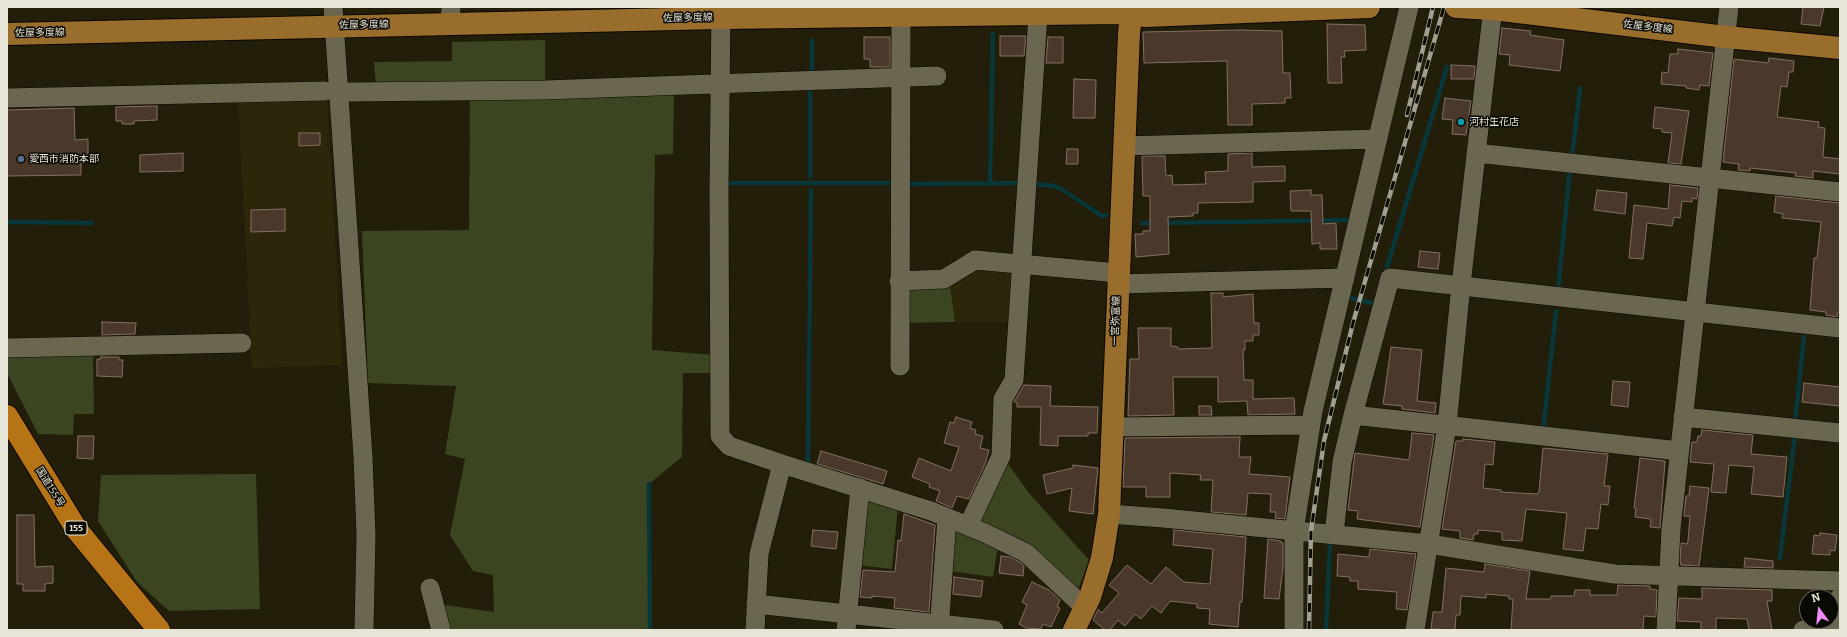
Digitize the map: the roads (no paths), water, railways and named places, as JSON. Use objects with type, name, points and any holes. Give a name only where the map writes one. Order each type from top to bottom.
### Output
[{"type":"highway","name":"国道155号","points":[[7,416],[77,530],[159,630]]},
{"type":"main road","name":"佐屋多度線","points":[[7,34],[334,16],[721,12],[901,12],[1038,15],[1090,11],[1131,11],[1146,16],[1369,7]]},
{"type":"main road","name":"佐屋多度線","points":[[1456,7],[1493,8],[1726,37],[1840,48]]},
{"type":"main road","name":"一宮弥富線","points":[[1074,630],[1085,608],[1102,558],[1109,514],[1118,278],[1131,11]]},
{"type":"street","points":[[1294,630],[1294,530],[1310,425],[1409,7]]},
{"type":"street","points":[[1666,630],[1668,575],[1679,451],[1729,7]]},
{"type":"street","points":[[1415,630],[1447,425],[1461,286],[1493,8]]},
{"type":"street","points":[[721,12],[720,436],[728,446],[860,488],[947,518],[1026,553],[1085,608]]},
{"type":"street","points":[[900,366],[899,281],[901,12]]},
{"type":"street","points":[[968,526],[1001,456],[1003,399],[1014,380],[1038,15]]},
{"type":"street","points":[[334,16],[363,457],[366,535],[364,630]]},
{"type":"street","points":[[349,92],[545,90],[937,76]]},
{"type":"street","points":[[7,98],[325,92]]},
{"type":"street","points":[[1124,146],[1378,139]]},
{"type":"street","points":[[1476,153],[1840,192]]},
{"type":"street","points":[[899,281],[944,279],[975,260],[1021,264],[1118,278],[1344,278]]},
{"type":"street","points":[[1334,534],[1342,462],[1353,415],[1390,278],[1840,328]]},
{"type":"street","points":[[7,348],[242,343]]},
{"type":"street","points":[[1353,415],[1679,451]]},
{"type":"street","points":[[1683,417],[1840,433]]},
{"type":"street","points":[[1113,427],[1310,425]]},
{"type":"street","points":[[755,630],[759,554],[782,464]]},
{"type":"street","points":[[846,622],[860,488]]},
{"type":"street","points":[[1109,514],[1294,530],[1429,544],[1614,574],[1840,581]]},
{"type":"street","points":[[939,627],[947,518]]},
{"type":"street","points":[[430,588],[441,630]]},
{"type":"street","points":[[1839,624],[1840,597]]},
{"type":"street","points":[[756,604],[846,622],[994,630]]},
{"type":"waterway","points":[[990,184],[993,34]]},
{"type":"waterway","points":[[812,40],[812,72]]},
{"type":"waterway","points":[[1385,274],[1447,67]]},
{"type":"waterway","points":[[810,86],[810,176]]},
{"type":"waterway","points":[[1572,157],[1580,88]]},
{"type":"waterway","points":[[1558,291],[1570,168]]},
{"type":"waterway","points":[[726,183],[896,183]]},
{"type":"waterway","points":[[906,184],[1021,183]]},
{"type":"waterway","points":[[1033,184],[1054,186],[1063,190],[1102,216],[1106,215]]},
{"type":"waterway","points":[[808,465],[811,190]]},
{"type":"waterway","points":[[1162,223],[1353,220]]},
{"type":"waterway","points":[[7,222],[92,223]]},
{"type":"waterway","points":[[1142,223],[1155,223]]},
{"type":"waterway","points":[[1347,295],[1347,297],[1376,304]]},
{"type":"waterway","points":[[1543,432],[1556,311]]},
{"type":"waterway","points":[[1795,423],[1804,337]]},
{"type":"waterway","points":[[1780,558],[1795,434]]},
{"type":"waterway","points":[[649,484],[650,630]]},
{"type":"waterway","points":[[1326,630],[1330,542]]},
{"type":"railway","points":[[1407,115],[1433,7]]},
{"type":"railway","points":[[1309,630],[1311,531],[1324,441],[1353,323],[1444,7]]},
{"type":"place","name":"河村生花店","points":[[1461,122]]},
{"type":"place","name":"愛西市消防本部","points":[[21,159]]}]
